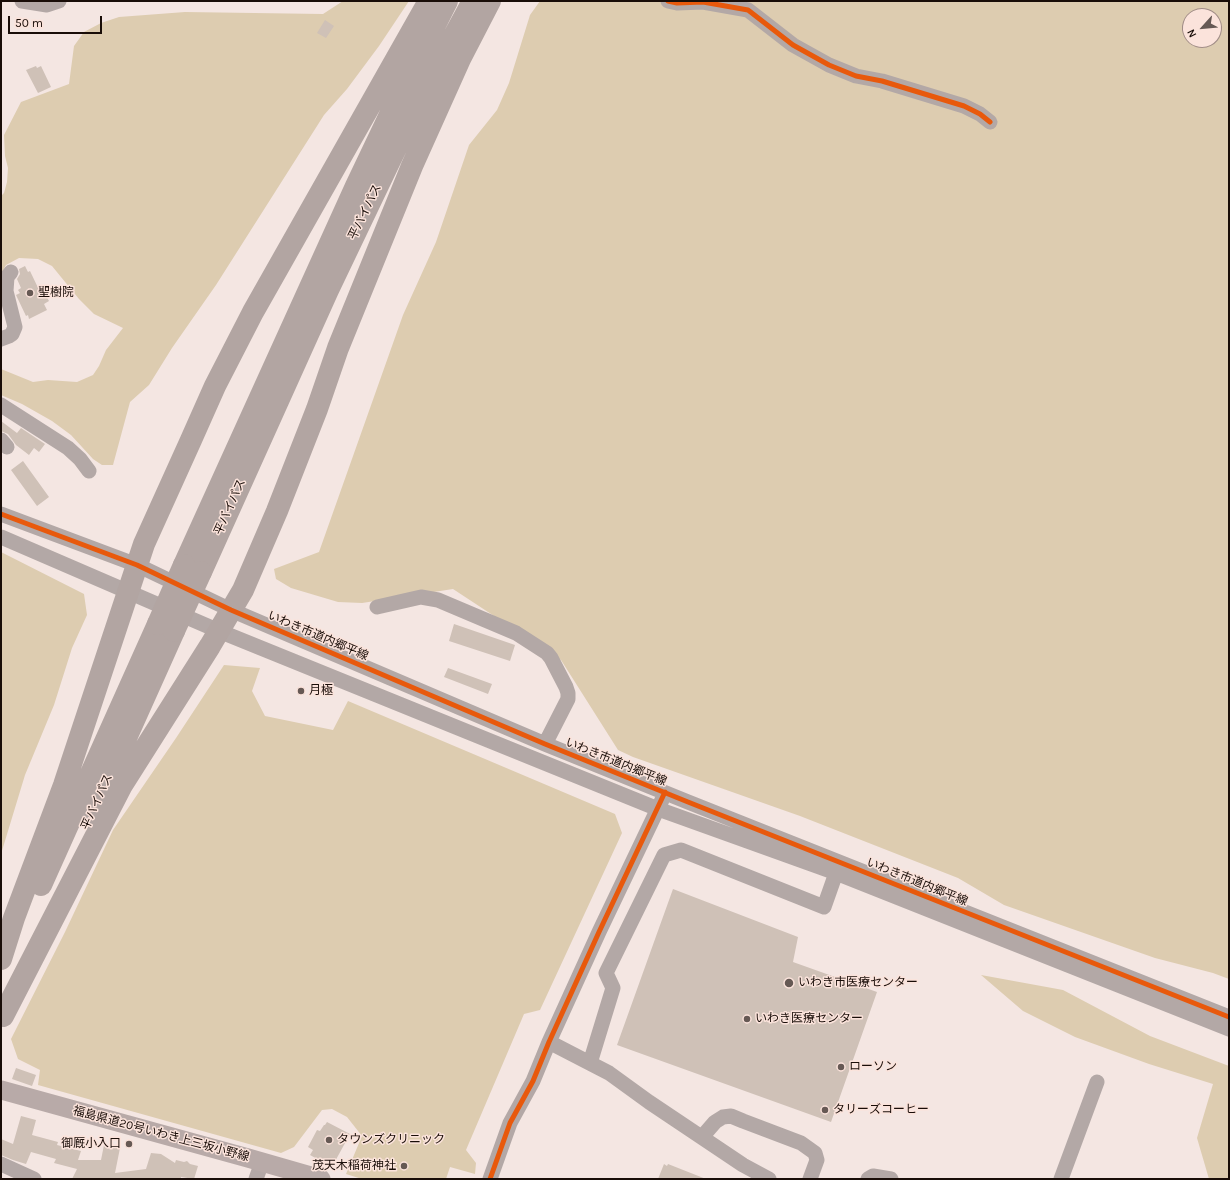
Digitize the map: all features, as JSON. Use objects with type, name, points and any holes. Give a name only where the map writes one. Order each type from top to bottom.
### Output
[{"type":"highway","points":[[1,959],[14,918],[64,785],[144,544],[215,386],[253,312],[429,1]]},
{"type":"highway","name":"平バイパス","points":[[1,974],[166,628],[356,186],[447,1]]},
{"type":"highway","name":"平バイパス","points":[[193,568],[416,106],[473,1]]},
{"type":"highway","points":[[2,1018],[122,785],[170,711],[242,590],[277,511],[317,409],[341,341],[412,166],[460,59],[490,1]]},
{"type":"highway","name":"平バイパス","points":[[2,1018],[166,628]]},
{"type":"main road","name":"福島県道20号いわき上三坂小野線","points":[[1,1090],[259,1170],[321,1179]]},
{"type":"street","points":[[22,1],[47,5],[59,1]]},
{"type":"street","points":[[668,1],[677,3],[703,2],[748,10],[793,45],[842,71],[856,76],[882,81],[964,106],[980,114],[990,122]]},
{"type":"street","points":[[1,338],[12,334],[15,327],[6,291],[7,277],[11,272]]},
{"type":"street","points":[[1,405],[68,448],[80,459],[89,471]]},
{"type":"street","name":"いわき市道内郷平線","points":[[1,514],[137,565],[231,610],[545,744],[1229,1017]]},
{"type":"street","name":"いわき市道内郷平線","points":[[1,537],[219,630],[658,809],[836,873],[1229,1029]]},
{"type":"street","points":[[378,607],[421,597],[438,600],[516,633],[547,653],[566,688],[568,699],[545,744]]},
{"type":"street","points":[[490,1179],[510,1123],[533,1081],[599,932],[665,792]]},
{"type":"street","points":[[590,1063],[613,988],[606,973],[664,855],[681,850],[824,907],[836,873]]},
{"type":"street","points":[[549,1042],[609,1073],[649,1102],[743,1165],[769,1179]]},
{"type":"street","points":[[1061,1179],[1097,1082]]},
{"type":"street","points":[[702,1137],[715,1122],[731,1116],[758,1126],[801,1143],[815,1153],[817,1160],[810,1179]]},
{"type":"street","points":[[1,1164],[34,1179]]},
{"type":"street","points":[[868,1179],[873,1176],[891,1179]]},
{"type":"shaded area","points":[[343,1],[409,1],[379,46],[347,89],[324,115],[216,285],[172,348],[149,385],[130,402],[113,465],[102,465],[93,459],[71,435],[52,421],[22,404],[1,395],[1,369],[33,382],[48,380],[77,382],[93,375],[106,350],[123,328],[94,314],[79,299],[52,266],[38,259],[19,258],[6,265],[1,274],[1,196],[4,193],[7,182],[8,168],[5,156],[4,135],[21,102],[69,84],[74,46],[84,32],[101,23],[119,17],[185,12],[323,14]]},
{"type":"shaded area","points":[[540,1],[1229,1],[1229,979],[1213,973],[1155,958],[1004,905],[958,878],[800,816],[633,757],[618,750],[561,660],[453,589],[362,603],[338,602],[291,588],[276,579],[274,569],[319,552],[403,315],[436,242],[469,145],[497,110],[509,83],[530,15]]},
{"type":"shaded area","points":[[1,552],[84,594],[87,615],[72,648],[54,705],[25,775],[1,854]]},
{"type":"shaded area","points":[[224,665],[260,668],[252,691],[265,716],[333,730],[348,701],[615,814],[622,833],[540,1010],[524,1014],[466,1150],[476,1163],[475,1174],[450,1167],[446,1179],[362,1179],[346,1174],[362,1136],[347,1117],[332,1109],[322,1110],[294,1147],[281,1153],[38,1085],[40,1070],[18,1059],[11,1039],[65,932],[113,830]]},
{"type":"shaded area","points":[[981,975],[1063,990],[1150,1036],[1229,1066],[1229,1179],[1209,1179],[1197,1138],[1213,1084],[1149,1064],[1075,1037],[1023,1011]]},
{"type":"building","points":[[325,20],[334,26],[326,38],[317,33]]},
{"type":"building","points":[[36,66],[37,68],[41,66],[51,87],[38,93],[26,70]]},
{"type":"building","name":"聖樹院","points":[[25,266],[28,272],[30,271],[41,294],[44,292],[49,301],[44,304],[47,310],[29,319],[28,315],[26,316],[16,295],[20,293],[18,290],[21,288],[17,279],[20,274],[19,269]]},
{"type":"building","points":[[1,421],[17,433],[21,428],[45,444],[39,452],[34,448],[29,455],[16,445],[8,434],[1,431]]},
{"type":"building","points":[[23,461],[49,497],[37,506],[11,470]]},
{"type":"building","points":[[454,624],[515,645],[510,661],[449,641]]},
{"type":"building","points":[[448,668],[492,684],[488,694],[444,677]]},
{"type":"building","name":"いわき医療センター","points":[[673,889],[798,937],[793,962],[877,992],[831,1122],[617,1045]]},
{"type":"building","points":[[16,1068],[36,1075],[32,1086],[12,1079]]},
{"type":"building","points":[[21,1116],[36,1120],[32,1135],[58,1142],[57,1145],[81,1151],[78,1160],[101,1160],[104,1145],[120,1148],[115,1173],[146,1169],[151,1153],[161,1154],[175,1163],[176,1160],[184,1162],[187,1161],[190,1164],[198,1166],[194,1179],[181,1177],[181,1179],[72,1179],[77,1169],[54,1163],[56,1159],[31,1152],[26,1164],[13,1160],[1,1155],[1,1139],[13,1144]]},
{"type":"building","name":"タウンズクリニック","points":[[327,1122],[350,1134],[333,1165],[331,1164],[330,1166],[310,1155],[313,1150],[308,1147],[317,1130],[320,1131]]},
{"type":"building","points":[[664,1164],[667,1166],[668,1164],[706,1179],[658,1179]]},
{"type":"cycle path","points":[[668,1],[677,3],[703,2],[748,10],[793,45],[829,65],[856,76],[882,81],[964,106],[980,114],[990,122]]},
{"type":"cycle path","points":[[1,514],[137,565],[231,610],[545,744],[1229,1017]]},
{"type":"cycle path","points":[[490,1179],[510,1123],[533,1081],[599,932],[665,792]]},
{"type":"place","name":"聖樹院","points":[[30,293]]},
{"type":"place","name":"月極","points":[[301,691]]},
{"type":"place","name":"いわき市医療センター","points":[[789,983]]},
{"type":"place","name":"いわき医療センター","points":[[747,1019]]},
{"type":"place","name":"ローソン","points":[[841,1067]]},
{"type":"place","name":"タリーズコーヒー","points":[[825,1110]]},
{"type":"place","name":"タウンズクリニック","points":[[329,1140]]},
{"type":"place","name":"御厩小入口","points":[[129,1144]]},
{"type":"place","name":"茂天木稲荷神社","points":[[404,1166]]}]
